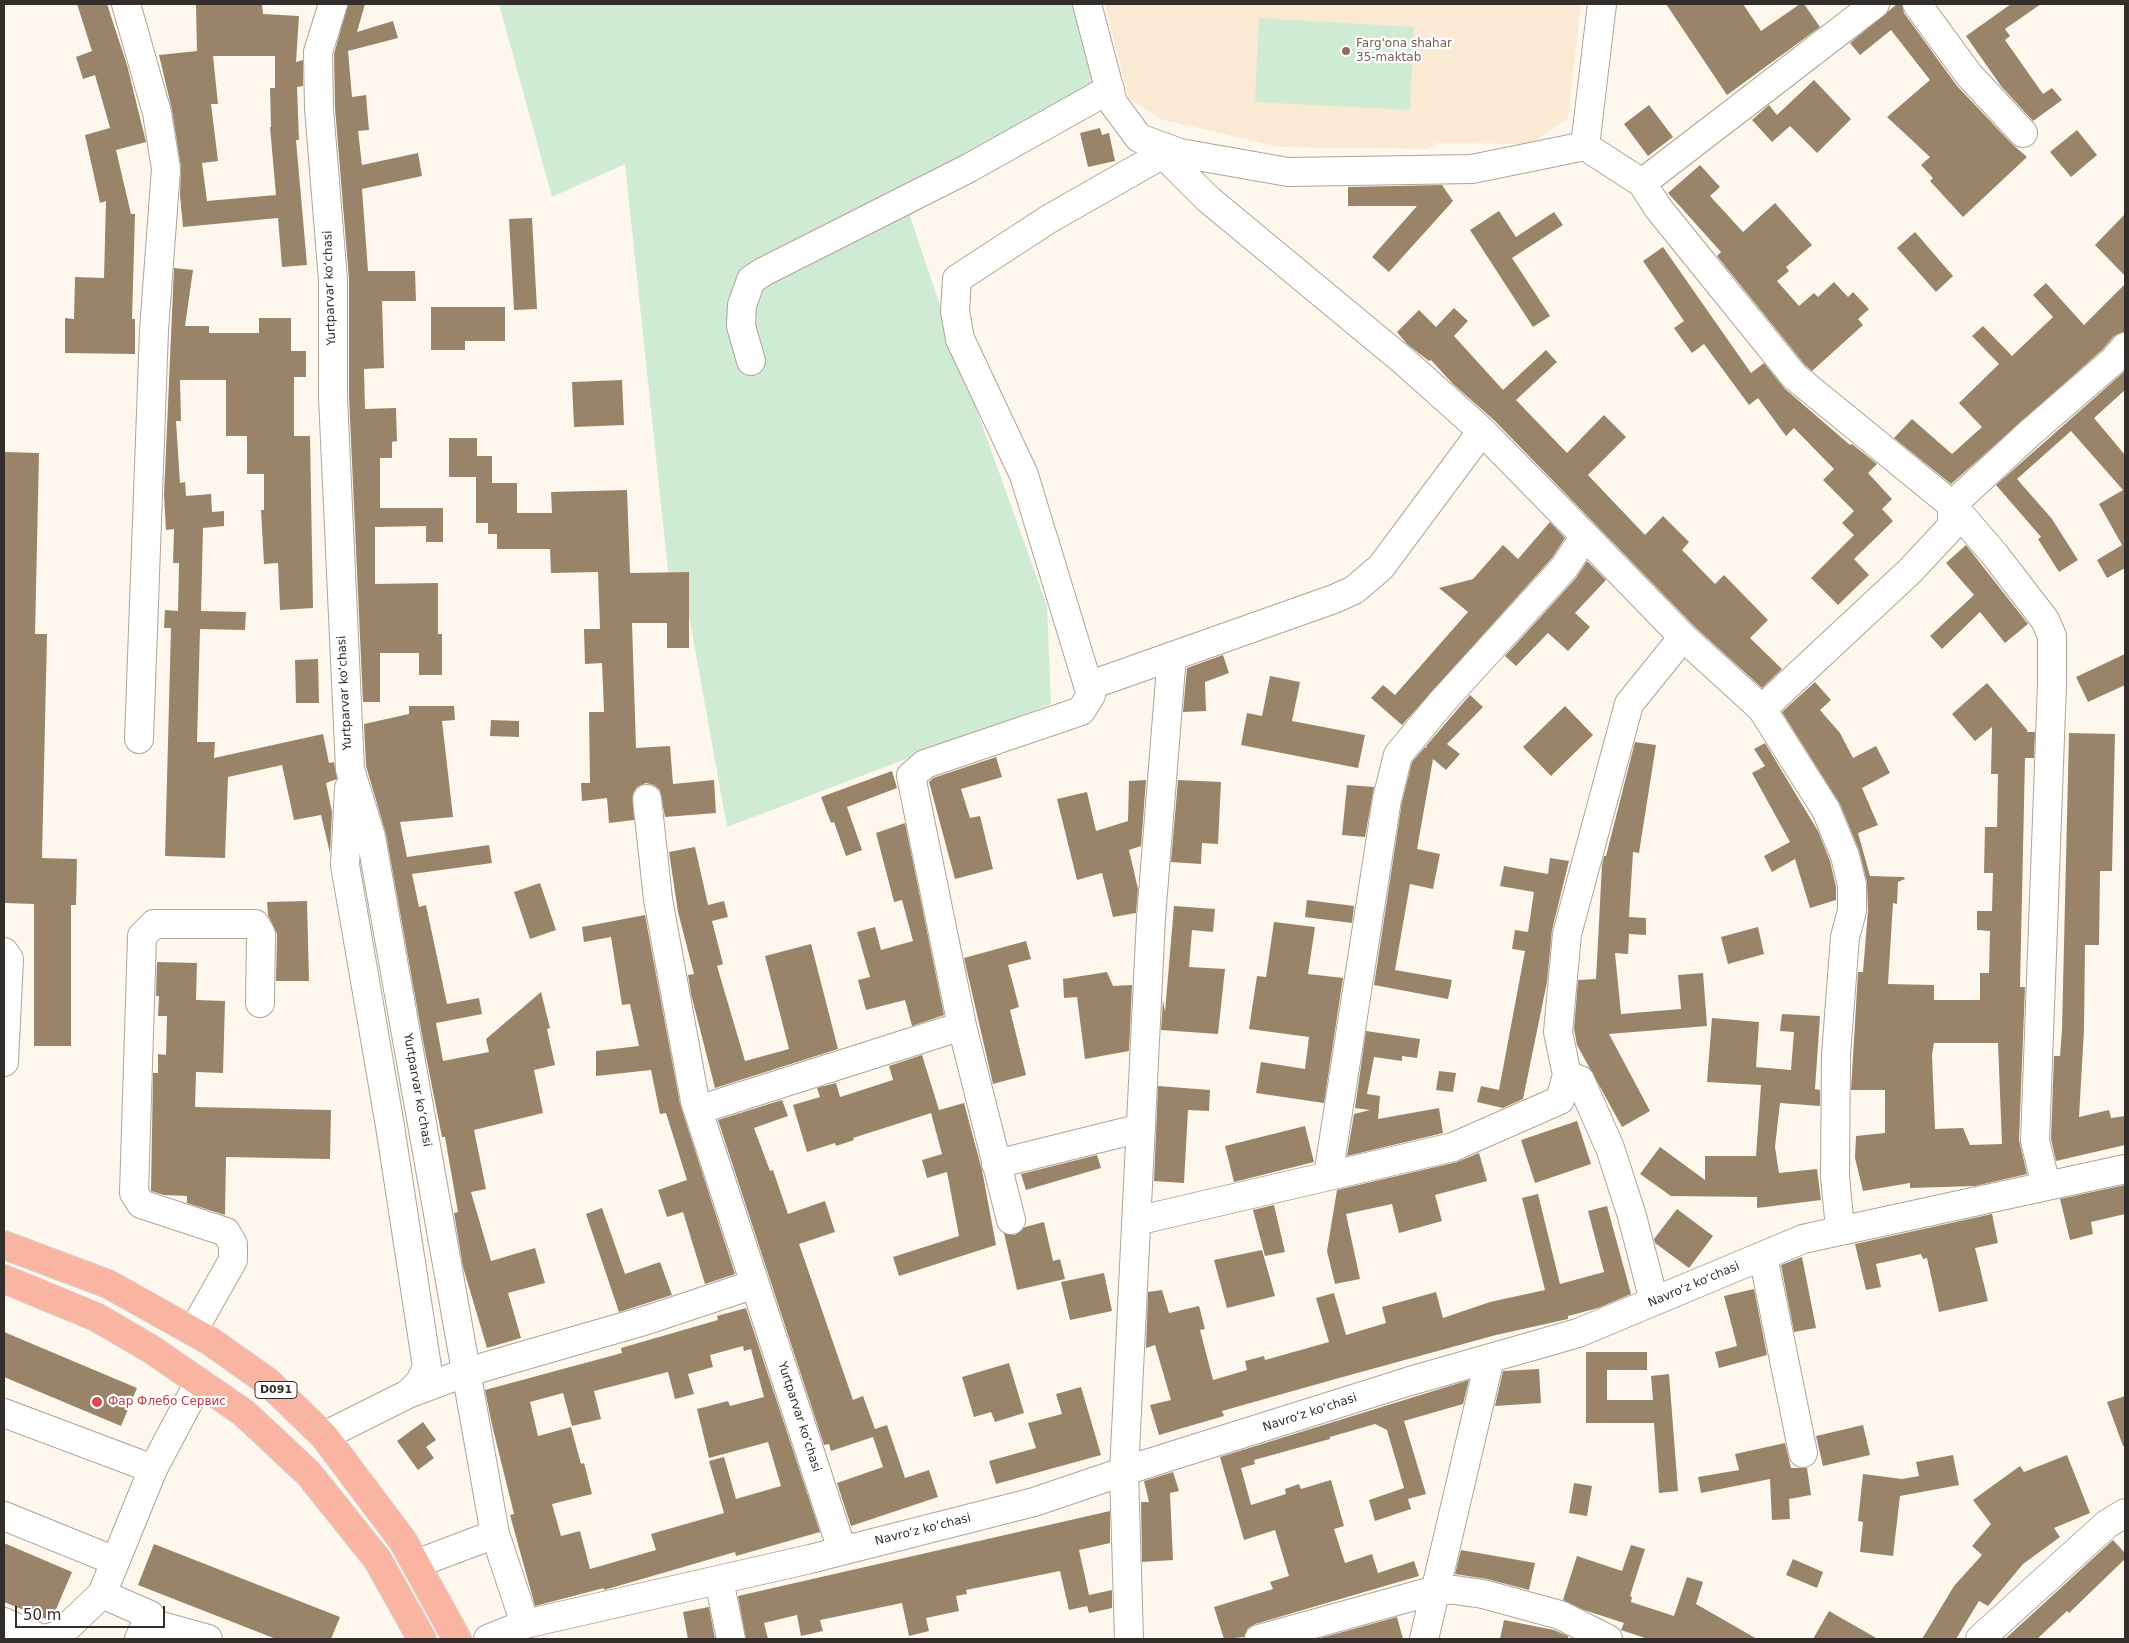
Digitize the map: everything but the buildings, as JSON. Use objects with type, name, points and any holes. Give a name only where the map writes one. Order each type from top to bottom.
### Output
[{"type":"highway","name":"D091","points":[[4,1245],[108,1284],[210,1341],[268,1382],[324,1436],[394,1530],[416,1564],[457,1639]]},
{"type":"highway","name":"D091","points":[[4,1279],[96,1317],[151,1349],[244,1412],[309,1474],[377,1559],[422,1639]]},
{"type":"highway","points":[[368,1548],[394,1530]]},
{"type":"street","points":[[126,4],[157,113],[166,169],[154,330],[140,739]]},
{"type":"street","name":"Yurtparvar koʻchasi","points":[[333,4],[318,52],[319,109],[333,280],[333,406],[350,769],[371,837],[495,1534],[526,1624]]},
{"type":"street","points":[[1087,4],[1113,103],[1139,138],[1157,148],[1208,199],[1406,363],[1482,431],[1683,638],[1762,709],[1826,810],[1845,856],[1852,885],[1852,911],[1845,937],[1836,1055],[1835,1176],[1840,1229]]},
{"type":"street","points":[[1585,146],[1602,4]]},
{"type":"street","points":[[1642,183],[1874,4]]},
{"type":"street","points":[[1917,4],[1969,75],[2023,134]]},
{"type":"street","points":[[751,361],[741,326],[742,305],[751,280],[763,272],[969,168],[1110,89]]},
{"type":"street","points":[[1011,1220],[962,1026],[910,776],[925,764],[1081,711],[1091,695],[1024,475],[960,339],[955,311],[957,279],[1157,148],[1288,172],[1472,169],[1585,146],[1642,183],[1658,208],[1794,376],[1952,505],[1995,555],[2039,613],[2052,636],[2052,684],[2035,1141],[2046,1185]]},
{"type":"street","points":[[1762,709],[1910,571],[1952,526],[1952,505],[2031,432],[2114,361],[2125,346]]},
{"type":"street","points":[[1088,686],[1334,599],[1354,590],[1381,567],[1482,431]]},
{"type":"street","points":[[1328,1176],[1387,799],[1398,754],[1441,703],[1564,568],[1585,536]]},
{"type":"street","points":[[1136,1222],[1453,1147],[1560,1100],[1567,1075],[1558,1032],[1567,934],[1629,704],[1683,638]]},
{"type":"street","points":[[1129,1639],[1124,1472],[1151,918],[1171,667]]},
{"type":"street","points":[[350,769],[345,865],[390,1126],[427,1368],[420,1382],[408,1394]]},
{"type":"street","name":"Yurtparvar koʻchasi","points":[[647,799],[658,899],[698,1110],[842,1550]]},
{"type":"street","points":[[193,1331],[233,1260],[233,1244],[226,1232],[141,1204],[134,1192],[142,936],[154,924],[255,924],[261,934],[260,1002]]},
{"type":"street","points":[[4,952],[9,958],[4,1062]]},
{"type":"street","points":[[698,1110],[962,1026]]},
{"type":"street","points":[[1567,1075],[1580,1080],[1610,1148],[1632,1216],[1654,1301]]},
{"type":"street","points":[[996,1164],[1141,1128]]},
{"type":"street","name":"Navroʻz koʻchasi","points":[[488,1639],[526,1624],[719,1580],[1034,1502],[1410,1381],[1578,1333],[1803,1239],[1840,1229],[2125,1169]]},
{"type":"street","points":[[1762,1256],[1803,1453]]},
{"type":"street","points":[[324,1436],[408,1394],[467,1372],[647,1320],[755,1284]]},
{"type":"street","points":[[1424,1639],[1490,1358]]},
{"type":"street","points":[[4,1622],[43,1639],[59,1635],[102,1594],[153,1469],[199,1382]]},
{"type":"street","points":[[4,1412],[153,1469]]},
{"type":"street","points":[[4,1516],[115,1561]]},
{"type":"street","points":[[1980,1639],[2119,1525]]},
{"type":"street","points":[[416,1564],[495,1534]]},
{"type":"street","points":[[719,1580],[731,1639]]},
{"type":"street","points":[[1260,1639],[1436,1590],[1455,1590],[1483,1594],[1525,1604],[1560,1615],[1608,1639]]},
{"type":"street","points":[[102,1594],[150,1615],[143,1630],[208,1639]]},
{"type":"shaded area","name":"Farg'ona shahar 35-maktab","points":[[1105,4],[1581,4],[1568,118],[1531,144],[1437,143],[1429,149],[1279,147],[1160,119],[1129,98]]},
{"type":"green space","points":[[499,4],[1075,4],[1096,100],[910,216],[952,341],[1047,606],[1051,704],[727,827],[682,577],[668,571],[625,164],[552,197]]},
{"type":"green space","points":[[1259,18],[1414,27],[1410,110],[1255,102]]},
{"type":"place","name":"Farg'ona shahar 35-maktab","points":[[1346,51]]},
{"type":"place","name":"Фар Флебо Сервис","points":[[97,1402]]}]
